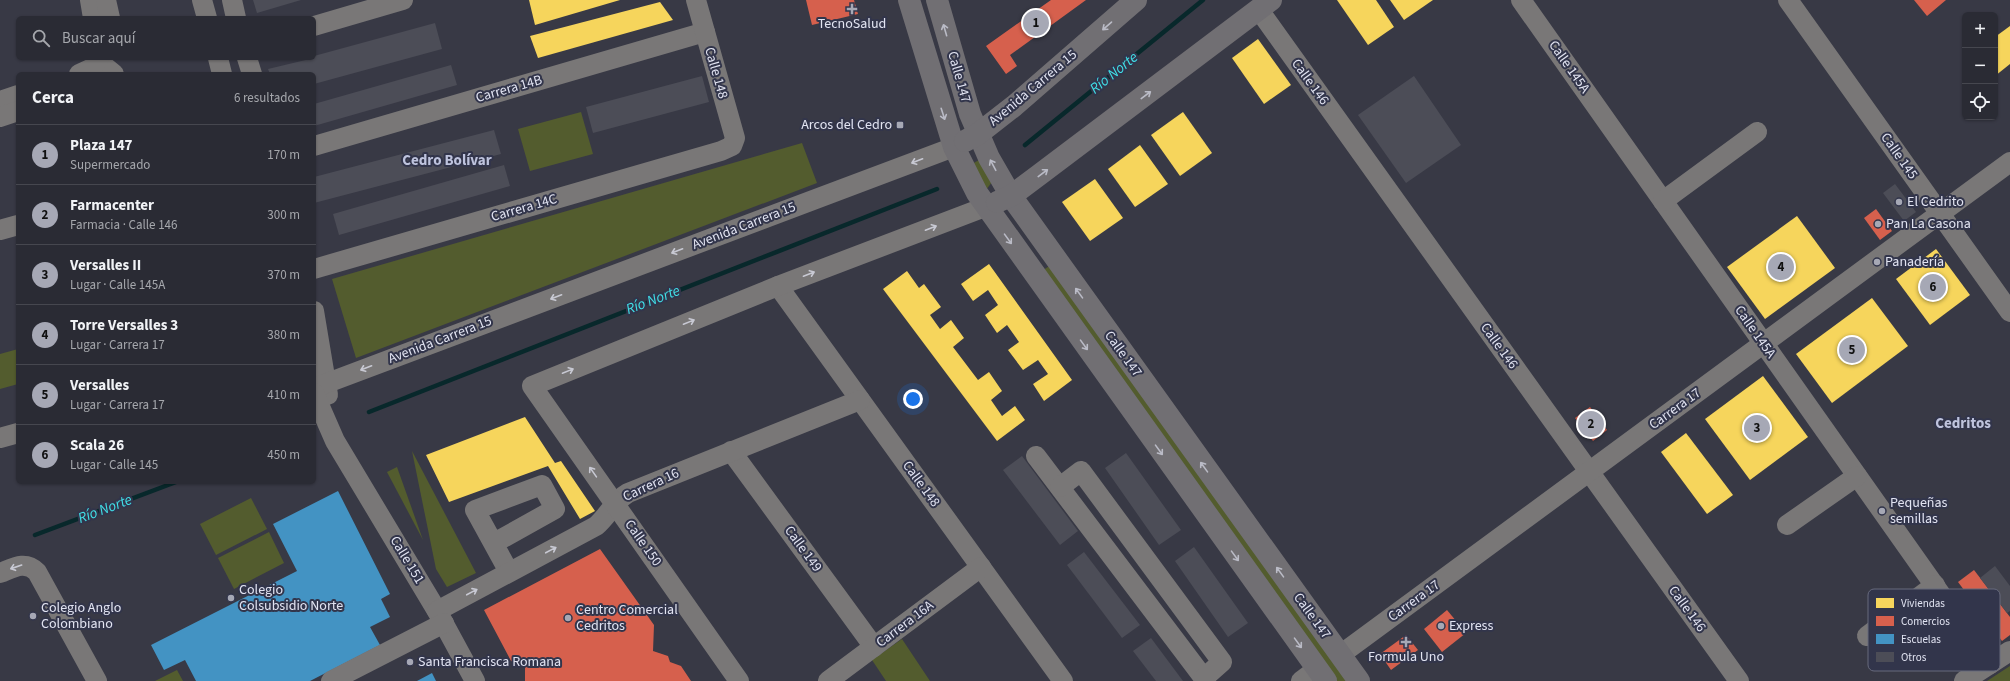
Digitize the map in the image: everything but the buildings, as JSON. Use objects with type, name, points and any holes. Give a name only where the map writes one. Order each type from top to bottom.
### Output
[{"type":"main road","name":"Calle 147","points":[[909,0],[954,147],[965,172],[985,207],[1315,677]]},
{"type":"main road","name":"Calle 147","points":[[937,0],[970,114],[978,134],[1011,196],[1359,681]]},
{"type":"main road","name":"Avenida Carrera 15","points":[[954,147],[978,134],[1017,103],[1136,0]]},
{"type":"main road","points":[[985,207],[1011,196],[1265,5]]},
{"type":"street","points":[[90,0],[93,16]]},
{"type":"street","points":[[106,0],[110,16]]},
{"type":"street","points":[[202,0],[206,16]]},
{"type":"street","points":[[232,0],[236,16]]},
{"type":"street","points":[[316,25],[403,0]]},
{"type":"street","name":"Calle 148","points":[[696,0],[735,138],[732,146]]},
{"type":"street","name":"Calle 145A","points":[[1521,0],[1938,589]]},
{"type":"street","name":"Calle 145","points":[[1788,0],[2010,312]]},
{"type":"street","name":"Calle 146","points":[[1265,5],[1589,472],[1739,681]]},
{"type":"street","name":"Carrera 14B","points":[[316,145],[705,32]]},
{"type":"street","points":[[115,72],[118,68],[119,60]]},
{"type":"street","points":[[218,60],[222,72]]},
{"type":"street","points":[[248,60],[251,72]]},
{"type":"street","points":[[93,65],[109,72]]},
{"type":"street","points":[[0,101],[16,96]]},
{"type":"street","points":[[0,117],[16,112]]},
{"type":"street","points":[[1664,201],[1757,132]]},
{"type":"street","name":"Carrera 14C","points":[[316,268],[721,151],[732,146]]},
{"type":"street","name":"Avenida Carrera 15","points":[[318,388],[954,147]]},
{"type":"street","name":"Carrera 17","points":[[1340,655],[2010,162]]},
{"type":"street","points":[[778,286],[985,207]]},
{"type":"street","points":[[0,230],[16,226]]},
{"type":"street","name":"Calle 148","points":[[778,286],[981,567],[1055,678]]},
{"type":"street","name":"Calle 150","points":[[739,681],[532,386],[778,286]]},
{"type":"street","name":"Calle 151","points":[[316,350],[318,388],[335,441],[440,617],[472,675]]},
{"type":"street","name":"Carrera 16","points":[[331,681],[440,617],[509,572],[596,526],[607,516],[615,504],[628,493],[860,400]]},
{"type":"street","points":[[0,438],[16,434]]},
{"type":"street","name":"Calle 149","points":[[731,451],[874,647]]},
{"type":"street","points":[[1036,456],[1205,680],[1222,662],[1081,471],[1060,487]]},
{"type":"street","points":[[1787,525],[1858,476]]},
{"type":"street","points":[[494,543],[509,572]]},
{"type":"street","points":[[0,573],[22,565],[32,567],[48,590],[97,681]]},
{"type":"street","name":"Carrera 16A","points":[[828,681],[981,567]]},
{"type":"street","points":[[1142,596],[1162,581]]},
{"type":"street","points":[[1930,589],[1935,585]]},
{"type":"street","points":[[2000,658],[2010,651]]},
{"type":"street","points":[[1964,681],[1979,671]]},
{"type":"street","points":[[472,675],[492,681]]},
{"type":"green space","points":[[581,112],[593,154],[530,171],[518,129]]},
{"type":"green space","points":[[802,143],[817,183],[356,358],[332,279]]},
{"type":"green space","points":[[984,157],[992,182],[986,190],[972,164]]},
{"type":"green space","points":[[1051,265],[1353,681],[1335,681],[1040,272]]},
{"type":"green space","points":[[16,350],[16,385],[0,389],[0,354]]},
{"type":"green space","points":[[412,451],[476,573],[447,587],[436,569]]},
{"type":"green space","points":[[397,467],[423,540],[387,472]]},
{"type":"green space","points":[[251,498],[267,529],[216,555],[200,524]]},
{"type":"green space","points":[[269,532],[284,563],[234,589],[218,558]]},
{"type":"green space","points":[[902,639],[930,681],[886,681],[872,660]]},
{"type":"green space","points":[[2010,666],[2010,681],[1987,681]]},
{"type":"green space","points":[[177,670],[183,681],[155,681]]},
{"type":"waterway","name":"Río Norte","points":[[1025,145],[1203,0]]},
{"type":"waterway","name":"Río Norte","points":[[369,412],[937,189]]},
{"type":"waterway","name":"Río Norte","points":[[35,535],[171,484]]},
{"type":"place","name":"TecnoSalud","points":[[852,9]]},
{"type":"place","name":"Plaza 147","points":[[1036,23]]},
{"type":"place","name":"Arcos del Cedro","points":[[900,125]]},
{"type":"place","name":"El Cedrito","points":[[1899,202]]},
{"type":"place","name":"Pan La Casona","points":[[1878,224]]},
{"type":"place","name":"Panadería","points":[[1877,262]]},
{"type":"place","name":"Torre Versalles 3","points":[[1781,267]]},
{"type":"place","name":"Scala 26","points":[[1933,287]]},
{"type":"place","name":"Versalles","points":[[1852,350]]},
{"type":"place","name":"Farmacenter","points":[[1591,424]]},
{"type":"place","name":"Versalles II","points":[[1757,428]]},
{"type":"place","name":"Pequeñas semillas","points":[[1882,511]]},
{"type":"place","name":"Colegio Colsubsidio Norte","points":[[231,598]]},
{"type":"place","name":"Colegio Anglo Colombiano","points":[[33,616]]},
{"type":"place","name":"Centro Comercial Cedritos","points":[[568,618]]},
{"type":"place","name":"Express","points":[[1441,626]]},
{"type":"place","name":"Formula Uno","points":[[1406,642]]},
{"type":"place","name":"Santa Francisca Romana","points":[[410,662]]},
{"type":"district","name":"Cedro Bolívar","points":[[447,160]]},
{"type":"district","name":"Cedritos","points":[[1963,423]]}]
